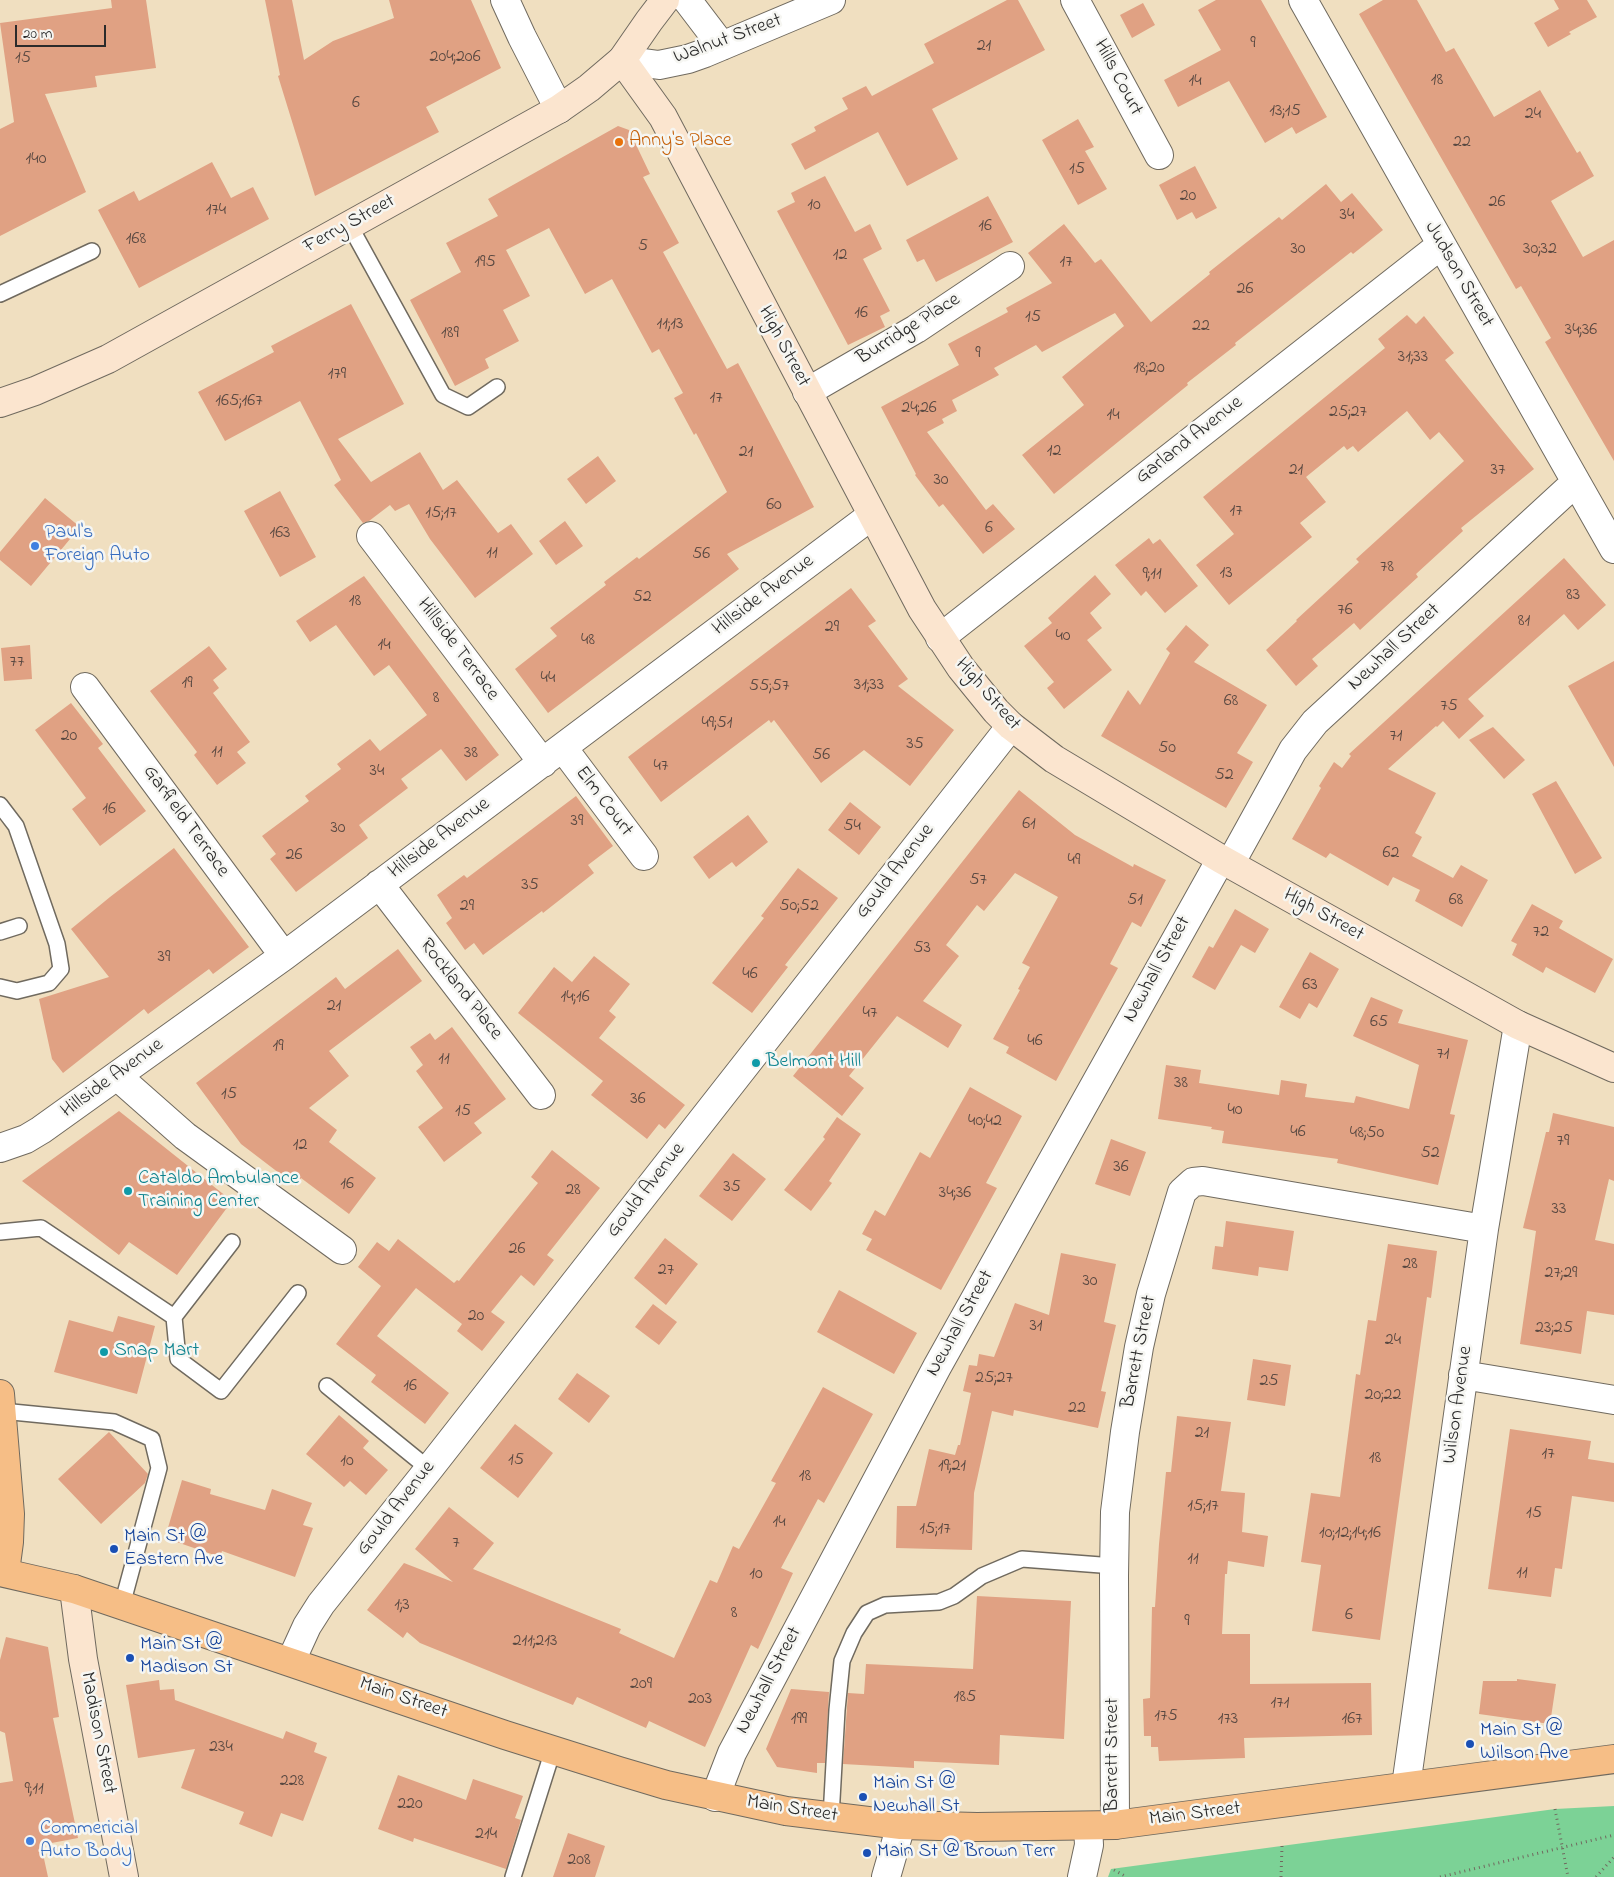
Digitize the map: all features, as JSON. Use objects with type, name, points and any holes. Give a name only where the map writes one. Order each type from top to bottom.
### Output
[{"type":"main road","points":[[1,1402],[10,1514],[9,1542],[2,1572]]},
{"type":"main road","name":"Main Street","points":[[2,1572],[74,1589],[619,1771],[715,1797],[786,1811],[831,1817],[901,1825],[977,1828],[1115,1825],[1257,1808],[1406,1786],[1614,1759]]},
{"type":"street","points":[[505,0],[559,110]]},
{"type":"street","name":"Ferry Street","points":[[0,403],[35,391],[108,359],[559,110],[622,60],[665,0]]},
{"type":"street","points":[[687,0],[722,46]]},
{"type":"street","name":"Walnut Street","points":[[622,60],[664,64],[688,58],[722,46],[831,0]]},
{"type":"street","name":"Hills Court","points":[[1076,0],[1159,155]]},
{"type":"street","name":"Judson Street","points":[[1303,0],[1614,548]]},
{"type":"street","name":"High Street","points":[[622,60],[663,117],[871,516],[922,609],[940,638],[980,693],[1011,726],[1054,759],[1225,861],[1518,1024],[1614,1068]]},
{"type":"street","name":"Garland Avenue","points":[[940,638],[1441,245]]},
{"type":"street","name":"Burridge Place","points":[[807,392],[916,329],[1010,266]]},
{"type":"street","name":"Newhall Street","points":[[715,1797],[732,1753],[937,1367],[1225,861],[1293,750],[1315,722],[1576,482]]},
{"type":"street","name":"Hillside Avenue","points":[[0,1148],[26,1139],[41,1130],[284,956],[871,516]]},
{"type":"street","name":"Hillside Terrace","points":[[371,536],[553,755]]},
{"type":"street","name":"Garfield Terrace","points":[[85,687],[284,956]]},
{"type":"street","name":"Gould Avenue","points":[[291,1661],[307,1626],[321,1604],[1011,726]]},
{"type":"street","name":"Elm Court","points":[[553,755],[644,856]]},
{"type":"street","name":"Rockland Place","points":[[379,884],[541,1095]]},
{"type":"street","name":"Wilson Avenue","points":[[1406,1786],[1484,1229],[1518,1024]]},
{"type":"street","points":[[117,1076],[185,1136],[342,1250]]},
{"type":"street","name":"Barrett Street","points":[[1115,1825],[1114,1566],[1120,1472],[1139,1346],[1151,1294],[1180,1196],[1187,1186],[1193,1182],[1203,1181],[1484,1229]]},
{"type":"street","points":[[1463,1375],[1614,1400]]},
{"type":"street","name":"Madison Street","points":[[74,1589],[83,1659],[124,1877]]},
{"type":"street","points":[[886,1877],[901,1825]]},
{"type":"street","points":[[1082,1877],[1089,1845],[1088,1826]]},
{"type":"lane","points":[[350,226],[443,395],[468,407],[497,387]]},
{"type":"lane","points":[[0,294],[92,252]]},
{"type":"lane","points":[[0,805],[16,826],[57,944],[61,969],[49,984],[17,990],[0,987]]},
{"type":"lane","points":[[0,932],[19,926]]},
{"type":"lane","points":[[0,1232],[41,1228],[174,1316]]},
{"type":"lane","points":[[232,1242],[174,1316],[178,1359],[221,1391],[298,1293]]},
{"type":"lane","points":[[327,1386],[429,1469]]},
{"type":"lane","points":[[1,1402],[114,1422],[152,1439],[160,1468],[122,1605]]},
{"type":"lane","points":[[831,1817],[837,1710],[842,1661],[854,1633],[867,1613],[885,1605],[939,1602],[954,1596],[982,1576],[1022,1559],[1114,1566]]},
{"type":"lane","points":[[513,1877],[553,1750]]},
{"type":"path","points":[[1555,1810],[1568,1877]]},
{"type":"path","points":[[1440,1877],[1564,1849],[1614,1835]]},
{"type":"path","points":[[1281,1877],[1282,1846]]},
{"type":"path","points":[[1596,1877],[1614,1857]]},
{"type":"path","points":[[1111,1868],[1124,1876]]},
{"type":"green space","points":[[1614,1806],[1614,1877],[1108,1877],[1111,1869],[1555,1809]]},
{"type":"building","points":[[111,0],[146,0],[156,68],[95,76],[97,87],[45,94],[86,192],[0,236],[0,129],[14,122],[0,23],[112,8]]},
{"type":"building","points":[[265,0],[292,0],[304,60],[333,41],[394,18],[389,0],[471,0],[501,68],[426,107],[439,132],[315,196],[278,76],[280,75]]},
{"type":"building","points":[[1007,0],[1018,0],[1045,50],[932,109],[958,159],[907,186],[878,132],[805,170],[791,144],[816,131],[814,127],[848,109],[842,98],[866,86],[872,96],[934,63],[924,44]]},
{"type":"building","points":[[1216,0],[1261,0],[1327,117],[1296,134],[1292,127],[1265,143],[1229,81],[1178,107],[1164,80],[1221,50],[1198,10]]},
{"type":"building","points":[[1383,0],[1417,0],[1446,52],[1454,48],[1494,117],[1540,90],[1577,153],[1580,151],[1594,176],[1551,201],[1583,257],[1614,240],[1614,461],[1545,342],[1551,338],[1521,286],[1516,289],[1359,14]]},
{"type":"building","points":[[1554,0],[1587,0],[1597,17],[1569,32],[1571,34],[1548,47],[1534,23],[1559,9]]},
{"type":"building","points":[[1143,3],[1155,25],[1132,38],[1120,15]]},
{"type":"building","points":[[1078,119],[1094,147],[1085,151],[1107,189],[1078,205],[1042,140]]},
{"type":"building","points":[[618,126],[629,130],[650,174],[643,177],[679,243],[663,252],[727,369],[738,363],[814,507],[727,554],[739,569],[548,713],[515,669],[557,636],[550,628],[606,585],[604,582],[637,557],[639,559],[727,492],[696,433],[694,435],[674,398],[683,393],[659,349],[652,353],[612,279],[585,294],[549,228],[506,250],[530,296],[503,310],[519,341],[485,359],[489,368],[455,386],[410,300],[461,272],[446,243],[498,216],[488,199]]},
{"type":"building","points":[[212,162],[231,198],[253,187],[269,219],[139,288],[98,210],[134,191],[139,201]]},
{"type":"building","points":[[1195,166],[1217,208],[1196,219],[1192,212],[1177,220],[1159,185]]},
{"type":"building","points":[[825,176],[855,232],[870,224],[882,249],[863,259],[890,311],[880,316],[885,327],[848,345],[777,211],[795,202],[791,193]]},
{"type":"building","points":[[1326,184],[1341,202],[1352,193],[1383,230],[1353,254],[1351,252],[1235,343],[1236,345],[1187,383],[1188,385],[1054,494],[1022,455],[1084,405],[1062,377],[1124,326],[1115,313],[1042,352],[1036,345],[994,368],[999,375],[952,400],[957,411],[942,419],[944,423],[927,432],[986,510],[993,504],[1015,529],[983,554],[943,504],[939,507],[915,475],[881,407],[959,365],[948,344],[1008,312],[1006,308],[1052,283],[1028,253],[1064,224],[1095,263],[1101,259],[1151,322],[1238,249],[1279,217],[1282,220]]},
{"type":"building","points":[[988,196],[1013,242],[936,282],[924,259],[917,262],[906,240]]},
{"type":"building","points":[[351,304],[404,404],[338,439],[371,482],[420,452],[443,490],[457,480],[498,533],[511,524],[533,554],[475,598],[430,539],[409,504],[395,511],[390,505],[369,521],[363,523],[334,485],[341,480],[300,401],[225,441],[198,392],[274,352],[271,346]]},
{"type":"building","points":[[1407,315],[1416,324],[1424,316],[1454,353],[1445,360],[1534,469],[1461,528],[1463,531],[1416,574],[1418,577],[1360,630],[1354,623],[1312,659],[1318,666],[1296,686],[1266,650],[1359,562],[1356,559],[1464,461],[1439,432],[1430,440],[1407,411],[1358,452],[1353,446],[1347,450],[1344,446],[1306,477],[1326,502],[1300,523],[1312,537],[1229,605],[1196,565],[1234,534],[1203,497],[1385,348],[1378,339]]},
{"type":"building","points":[[598,456],[616,481],[586,504],[567,479]]},
{"type":"building","points":[[280,491],[316,557],[280,577],[244,511]]},
{"type":"building","points":[[45,498],[80,527],[31,586],[0,560],[0,552]]},
{"type":"building","points":[[565,521],[583,546],[556,565],[539,541]]},
{"type":"building","points":[[1149,538],[1153,544],[1160,539],[1198,586],[1165,613],[1146,591],[1141,596],[1115,565]]},
{"type":"building","points":[[1564,558],[1606,605],[1578,630],[1564,614],[1468,699],[1484,716],[1459,739],[1443,721],[1388,769],[1436,793],[1415,833],[1422,837],[1412,856],[1453,878],[1461,865],[1488,880],[1462,927],[1415,901],[1420,890],[1393,877],[1388,886],[1330,853],[1326,858],[1292,839],[1321,788],[1319,786],[1334,762],[1342,768],[1351,756],[1349,754]]},
{"type":"building","points":[[1095,575],[1111,594],[1090,613],[1102,628],[1087,640],[1112,670],[1064,709],[1047,688],[1054,682],[1024,646],[1052,623],[1048,618]]},
{"type":"building","points":[[364,576],[499,755],[466,781],[441,749],[401,779],[408,788],[359,825],[368,838],[296,892],[270,859],[276,854],[262,836],[309,801],[305,796],[341,769],[337,764],[370,739],[380,751],[427,715],[389,665],[374,676],[336,625],[310,642],[296,621]]},
{"type":"building","points":[[851,588],[876,621],[868,626],[908,679],[898,686],[954,730],[910,786],[864,750],[821,783],[774,720],[771,723],[769,720],[661,802],[628,757]]},
{"type":"building","points":[[1186,625],[1209,645],[1194,662],[1267,705],[1237,753],[1253,762],[1226,808],[1101,736],[1128,690],[1140,705],[1170,653],[1166,649]]},
{"type":"building","points":[[30,645],[32,679],[4,681],[1,648]]},
{"type":"building","points":[[209,646],[227,669],[213,680],[219,688],[213,693],[250,742],[237,752],[246,763],[217,785],[194,755],[197,752],[150,691]]},
{"type":"building","points":[[1614,661],[1614,767],[1568,686]]},
{"type":"building","points":[[71,703],[103,744],[98,748],[146,811],[100,846],[72,809],[86,798],[35,730]]},
{"type":"building","points":[[1493,727],[1525,760],[1504,779],[1469,740]]},
{"type":"building","points":[[1556,781],[1602,858],[1575,874],[1532,794]]},
{"type":"building","points":[[1019,790],[1075,835],[1133,867],[1134,864],[1166,880],[1141,927],[1132,922],[1110,964],[1118,968],[1056,1081],[1006,1053],[1009,1047],[993,1039],[1020,990],[1018,989],[1030,967],[1022,963],[1058,897],[1015,873],[984,911],[977,905],[946,945],[959,956],[923,1001],[962,1025],[948,1048],[897,1016],[849,1076],[864,1088],[842,1116],[793,1076]]},
{"type":"building","points":[[576,796],[613,846],[588,865],[594,873],[543,913],[542,911],[483,955],[474,943],[465,950],[446,923],[452,918],[437,895],[464,875],[467,878]]},
{"type":"building","points":[[850,802],[881,827],[859,855],[828,830]]},
{"type":"building","points":[[748,815],[768,842],[736,867],[732,862],[709,879],[693,857]]},
{"type":"building","points":[[174,848],[249,947],[213,974],[209,969],[148,1014],[144,1009],[63,1073],[52,1059],[39,999],[109,977],[71,929]]},
{"type":"building","points":[[798,868],[838,898],[785,965],[788,967],[752,1013],[712,983],[764,918],[761,916]]},
{"type":"building","points":[[1532,904],[1563,921],[1559,928],[1613,959],[1595,993],[1546,967],[1543,973],[1512,955],[1517,944],[1511,941]]},
{"type":"building","points":[[1235,909],[1269,929],[1255,953],[1241,945],[1215,990],[1192,977],[1209,946],[1213,948]]},
{"type":"building","points":[[398,949],[422,981],[329,1051],[349,1076],[309,1108],[337,1130],[329,1142],[376,1178],[349,1214],[301,1178],[296,1186],[241,1144],[196,1083],[336,977],[345,989]]},
{"type":"building","points":[[1310,952],[1339,969],[1317,1008],[1309,1003],[1300,1019],[1279,1007]]},
{"type":"building","points":[[594,956],[630,984],[609,1011],[616,1017],[599,1038],[685,1105],[665,1129],[659,1124],[647,1139],[591,1095],[603,1081],[518,1013],[554,967],[572,982]]},
{"type":"building","points":[[1371,997],[1403,1010],[1398,1023],[1468,1040],[1450,1114],[1455,1115],[1438,1185],[1337,1163],[1338,1159],[1222,1143],[1224,1131],[1211,1129],[1212,1127],[1158,1119],[1166,1065],[1201,1070],[1199,1083],[1279,1095],[1281,1080],[1307,1084],[1305,1097],[1354,1103],[1356,1096],[1409,1109],[1419,1065],[1353,1036]]},
{"type":"building","points":[[452,1027],[506,1099],[474,1123],[482,1133],[444,1162],[418,1127],[443,1108],[416,1071],[423,1065],[410,1047],[430,1033],[435,1040]]},
{"type":"building","points":[[970,1087],[1022,1116],[986,1183],[997,1188],[941,1290],[866,1250],[872,1239],[862,1234],[875,1210],[885,1216],[920,1152],[930,1158]]},
{"type":"building","name":"Cataldo Ambulance Training Center","points":[[119,1111],[232,1201],[177,1275],[129,1242],[119,1255],[22,1181]]},
{"type":"building","points":[[1553,1113],[1614,1127],[1614,1181],[1609,1179],[1595,1240],[1614,1244],[1614,1315],[1587,1311],[1581,1354],[1520,1344],[1536,1231],[1523,1228],[1546,1132],[1549,1132]]},
{"type":"building","points":[[837,1117],[861,1134],[829,1181],[832,1183],[811,1211],[784,1190],[825,1139],[823,1137]]},
{"type":"building","points":[[1111,1139],[1146,1152],[1130,1196],[1095,1184]]},
{"type":"building","points":[[552,1150],[600,1188],[547,1255],[554,1260],[534,1286],[521,1275],[491,1312],[505,1322],[482,1351],[457,1331],[462,1324],[416,1288],[377,1336],[449,1393],[425,1424],[371,1382],[376,1375],[336,1344],[381,1286],[358,1267],[377,1242],[389,1251],[398,1239],[454,1283],[457,1280],[459,1281],[538,1183],[531,1177]]},
{"type":"building","points":[[733,1153],[766,1179],[732,1221],[699,1196]]},
{"type":"building","points":[[1226,1221],[1294,1231],[1288,1271],[1259,1267],[1258,1276],[1212,1269],[1215,1246],[1223,1247]]},
{"type":"building","points":[[665,1238],[698,1264],[666,1305],[634,1278]]},
{"type":"building","points":[[1388,1244],[1437,1251],[1431,1298],[1427,1297],[1380,1640],[1312,1631],[1321,1565],[1301,1562],[1311,1493],[1340,1497],[1356,1374],[1360,1375],[1368,1320],[1376,1321]]},
{"type":"building","points":[[1061,1253],[1116,1264],[1104,1322],[1116,1325],[1101,1391],[1106,1392],[1098,1428],[1014,1410],[1013,1416],[992,1411],[974,1493],[972,1550],[896,1548],[897,1506],[916,1506],[929,1449],[955,1455],[958,1445],[960,1445],[971,1393],[963,1391],[969,1365],[977,1366],[979,1354],[994,1357],[1015,1303],[1049,1315]]},
{"type":"building","points":[[839,1290],[917,1333],[894,1374],[817,1332]]},
{"type":"building","points":[[653,1304],[677,1322],[659,1345],[635,1327]]},
{"type":"building","name":"Snap Mart","points":[[118,1316],[155,1326],[137,1394],[54,1372],[69,1320],[113,1332]]},
{"type":"building","points":[[1253,1359],[1291,1365],[1285,1406],[1247,1400]]},
{"type":"building","points":[[577,1373],[610,1396],[589,1423],[558,1399]]},
{"type":"building","points":[[823,1387],[873,1414],[824,1503],[818,1499],[781,1568],[793,1573],[758,1649],[751,1645],[705,1747],[649,1721],[646,1728],[577,1697],[573,1705],[420,1643],[407,1632],[403,1638],[367,1610],[404,1563],[453,1582],[415,1549],[449,1507],[494,1543],[473,1569],[621,1629],[619,1633],[674,1658],[710,1580],[717,1583],[733,1546],[739,1549],[776,1483],[771,1481]]},
{"type":"building","points":[[339,1415],[369,1441],[363,1448],[388,1470],[366,1495],[350,1481],[344,1487],[306,1454]]},
{"type":"building","points":[[1177,1416],[1231,1422],[1221,1491],[1245,1493],[1242,1532],[1268,1536],[1264,1567],[1228,1561],[1227,1574],[1225,1574],[1222,1634],[1250,1634],[1250,1684],[1371,1683],[1372,1735],[1244,1738],[1245,1758],[1159,1761],[1158,1747],[1151,1747],[1151,1736],[1144,1736],[1143,1699],[1150,1698],[1152,1607],[1155,1607],[1166,1472],[1171,1472]]},
{"type":"building","points":[[515,1424],[553,1453],[518,1498],[480,1468]]},
{"type":"building","points":[[1510,1429],[1591,1441],[1588,1459],[1614,1463],[1614,1502],[1572,1496],[1562,1569],[1555,1568],[1551,1597],[1488,1589]]},
{"type":"building","points":[[109,1432],[148,1474],[145,1483],[101,1524],[58,1479]]},
{"type":"building","points":[[182,1480],[211,1489],[210,1494],[265,1510],[272,1489],[312,1503],[303,1525],[313,1528],[295,1577],[222,1551],[220,1557],[165,1538]]},
{"type":"building","points":[[977,1596],[1071,1601],[1064,1739],[1000,1735],[999,1765],[914,1761],[914,1768],[843,1764],[848,1693],[864,1694],[866,1664],[973,1669]]},
{"type":"building","points":[[6,1637],[48,1647],[59,1717],[53,1718],[78,1838],[41,1845],[48,1877],[0,1877],[0,1783],[13,1781],[5,1733],[0,1731],[0,1660]]},
{"type":"building","points":[[1517,1679],[1556,1684],[1550,1724],[1479,1714],[1483,1681],[1517,1681]]},
{"type":"building","points":[[159,1680],[160,1690],[174,1689],[175,1700],[283,1739],[286,1731],[317,1743],[314,1752],[327,1757],[303,1821],[281,1813],[272,1837],[239,1824],[244,1812],[181,1788],[195,1749],[138,1758],[126,1685]]},
{"type":"building","points":[[791,1689],[829,1692],[825,1763],[817,1763],[817,1773],[777,1767],[766,1749]]},
{"type":"building","points":[[398,1775],[466,1800],[473,1779],[523,1796],[515,1818],[521,1820],[506,1869],[414,1838],[413,1842],[378,1829]]},
{"type":"building","points":[[568,1833],[605,1846],[595,1877],[553,1877]]},
{"type":"place","name":"Anny's Place","points":[[619,142]]},
{"type":"place","name":"Paul's Foreign Auto","points":[[35,546]]},
{"type":"place","name":"Belmont Hill","points":[[756,1063]]},
{"type":"place","name":"Cataldo Ambulance Training Center","points":[[128,1191]]},
{"type":"place","name":"Snap Mart","points":[[104,1352]]},
{"type":"place","name":"Main St @ Eastern Ave","points":[[114,1549]]},
{"type":"place","name":"Main St @ Madison St","points":[[130,1658]]},
{"type":"place","name":"Main St @ Wilson Ave","points":[[1470,1744]]},
{"type":"place","name":"Main St @ Newhall St","points":[[863,1797]]},
{"type":"place","name":"Commericial Auto Body","points":[[30,1841]]},
{"type":"place","name":"Main St @ Brown Terr","points":[[867,1853]]}]
